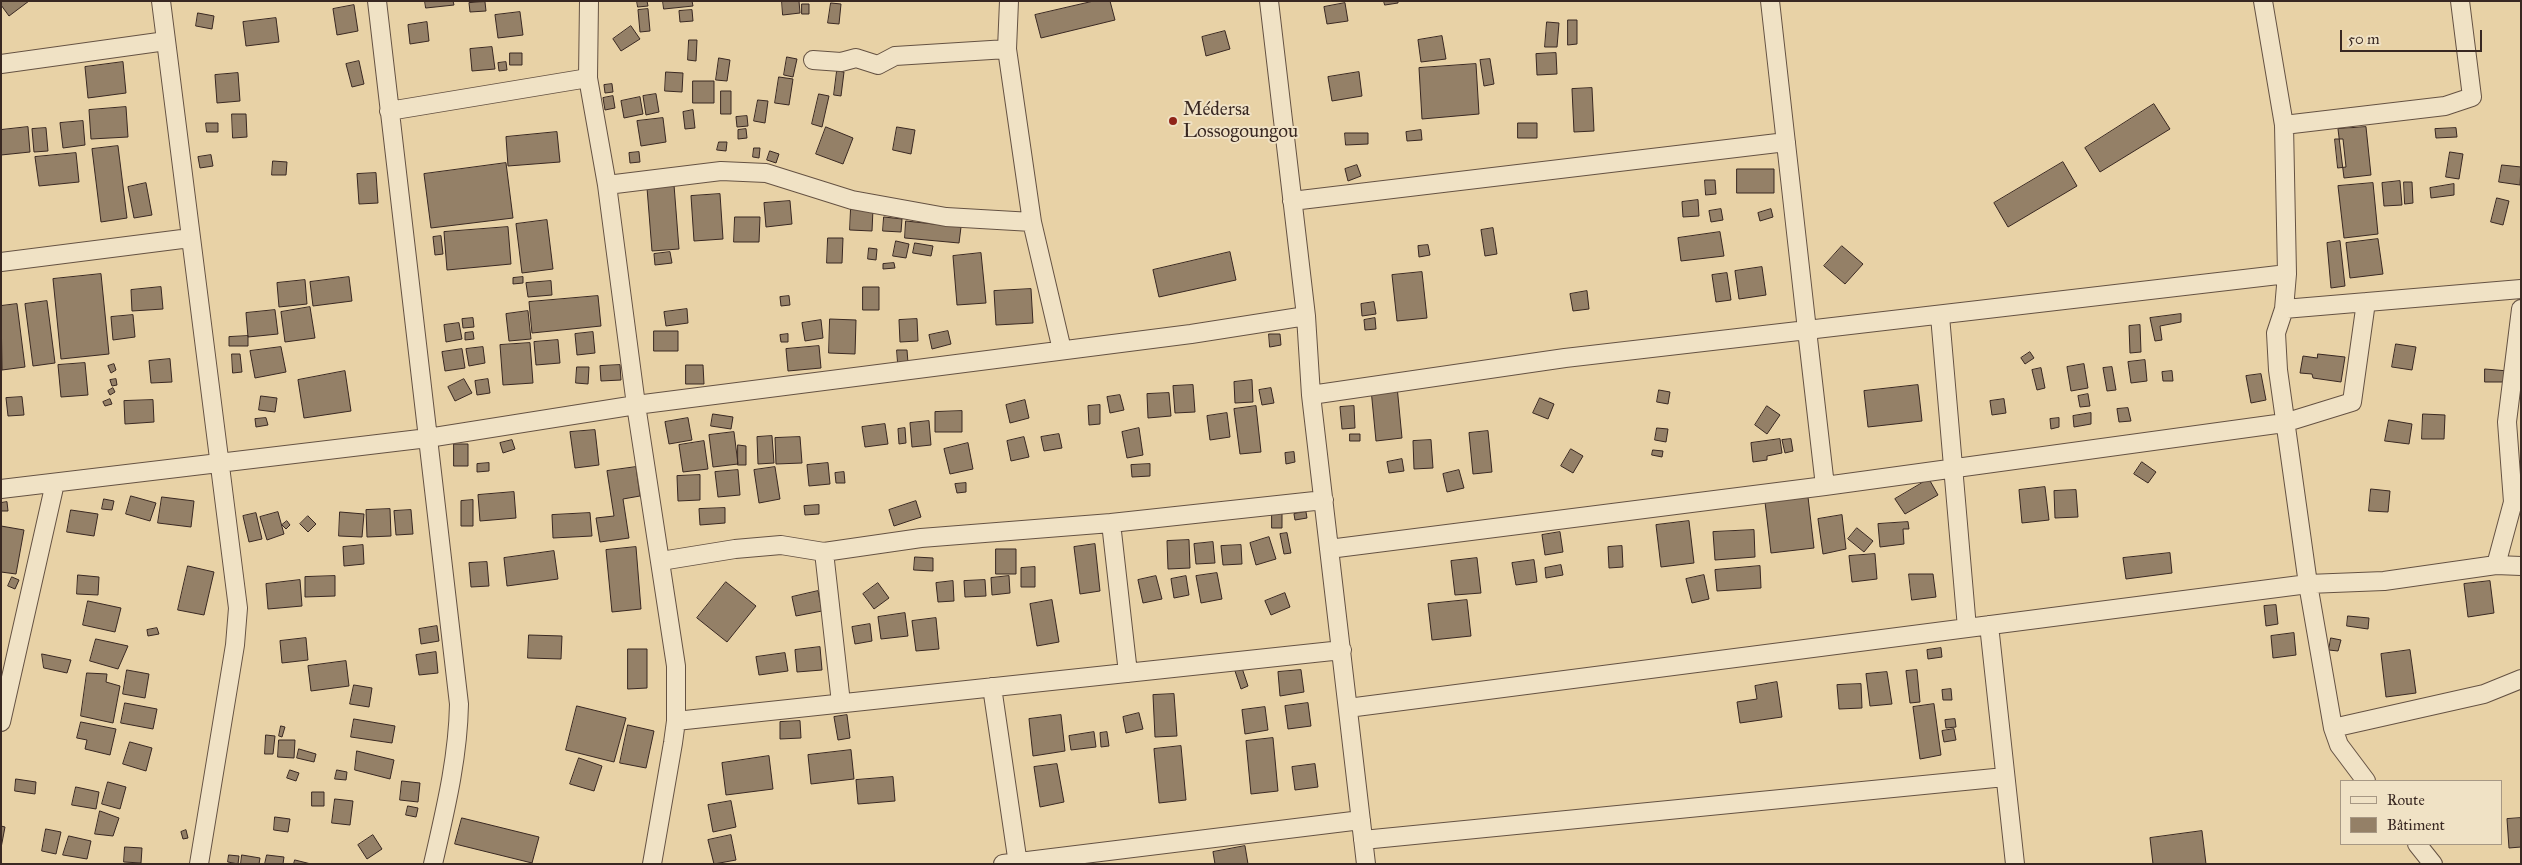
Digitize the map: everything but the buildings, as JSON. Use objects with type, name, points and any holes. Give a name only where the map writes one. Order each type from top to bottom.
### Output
[{"type":"street","points":[[161,1],[238,608],[235,645],[199,864]]},
{"type":"street","points":[[377,1],[388,111],[459,704],[458,738],[451,784],[433,864]]},
{"type":"street","points":[[589,1],[588,78],[608,185],[636,405],[676,666],[676,721],[652,864]]},
{"type":"street","points":[[1009,1],[1007,49],[1032,222],[1062,350]]},
{"type":"street","points":[[1269,1],[1306,316],[1311,395],[1366,864]]},
{"type":"street","points":[[1770,1],[1826,486]]},
{"type":"street","points":[[2263,1],[2284,124],[2287,274],[2284,309],[2276,333],[2284,423],[2332,728],[2339,745],[2365,780]]},
{"type":"street","points":[[2284,124],[2445,106],[2472,97],[2460,1]]},
{"type":"street","points":[[1,64],[166,41]]},
{"type":"street","points":[[813,60],[841,62],[856,58],[878,65],[895,56],[1007,49]]},
{"type":"street","points":[[388,111],[588,78]]},
{"type":"street","points":[[1292,201],[1786,142]]},
{"type":"street","points":[[608,185],[721,171],[766,173],[852,200],[946,217],[1032,222]]},
{"type":"street","points":[[1,262],[190,238]]},
{"type":"street","points":[[1311,395],[1565,358],[1940,316],[2287,274]]},
{"type":"street","points":[[2284,309],[2521,289]]},
{"type":"street","points":[[1329,549],[1826,486],[2284,423],[2352,402],[2366,302]]},
{"type":"street","points":[[2496,565],[2513,502],[2507,422],[2521,309]]},
{"type":"street","points":[[1,489],[428,438],[636,405],[1191,334],[1306,316]]},
{"type":"street","points":[[1940,316],[1966,628]]},
{"type":"street","points":[[1,722],[55,483]]},
{"type":"street","points":[[661,561],[734,550],[781,546],[824,552],[921,538],[1111,523],[1324,500]]},
{"type":"street","points":[[1111,523],[1128,673]]},
{"type":"street","points":[[824,552],[841,703]]},
{"type":"street","points":[[1348,708],[2308,584],[2384,581],[2496,565],[2521,566]]},
{"type":"street","points":[[1989,625],[2015,864]]},
{"type":"street","points":[[676,721],[1342,650]]},
{"type":"street","points":[[2332,728],[2484,694],[2521,679]]},
{"type":"street","points":[[992,687],[1013,863],[1361,820]]},
{"type":"street","points":[[1363,840],[2005,777]]},
{"type":"street","points":[[2418,845],[2433,864]]},
{"type":"place","name":"Médersa Lossogoungou","points":[[1173,121]]}]
